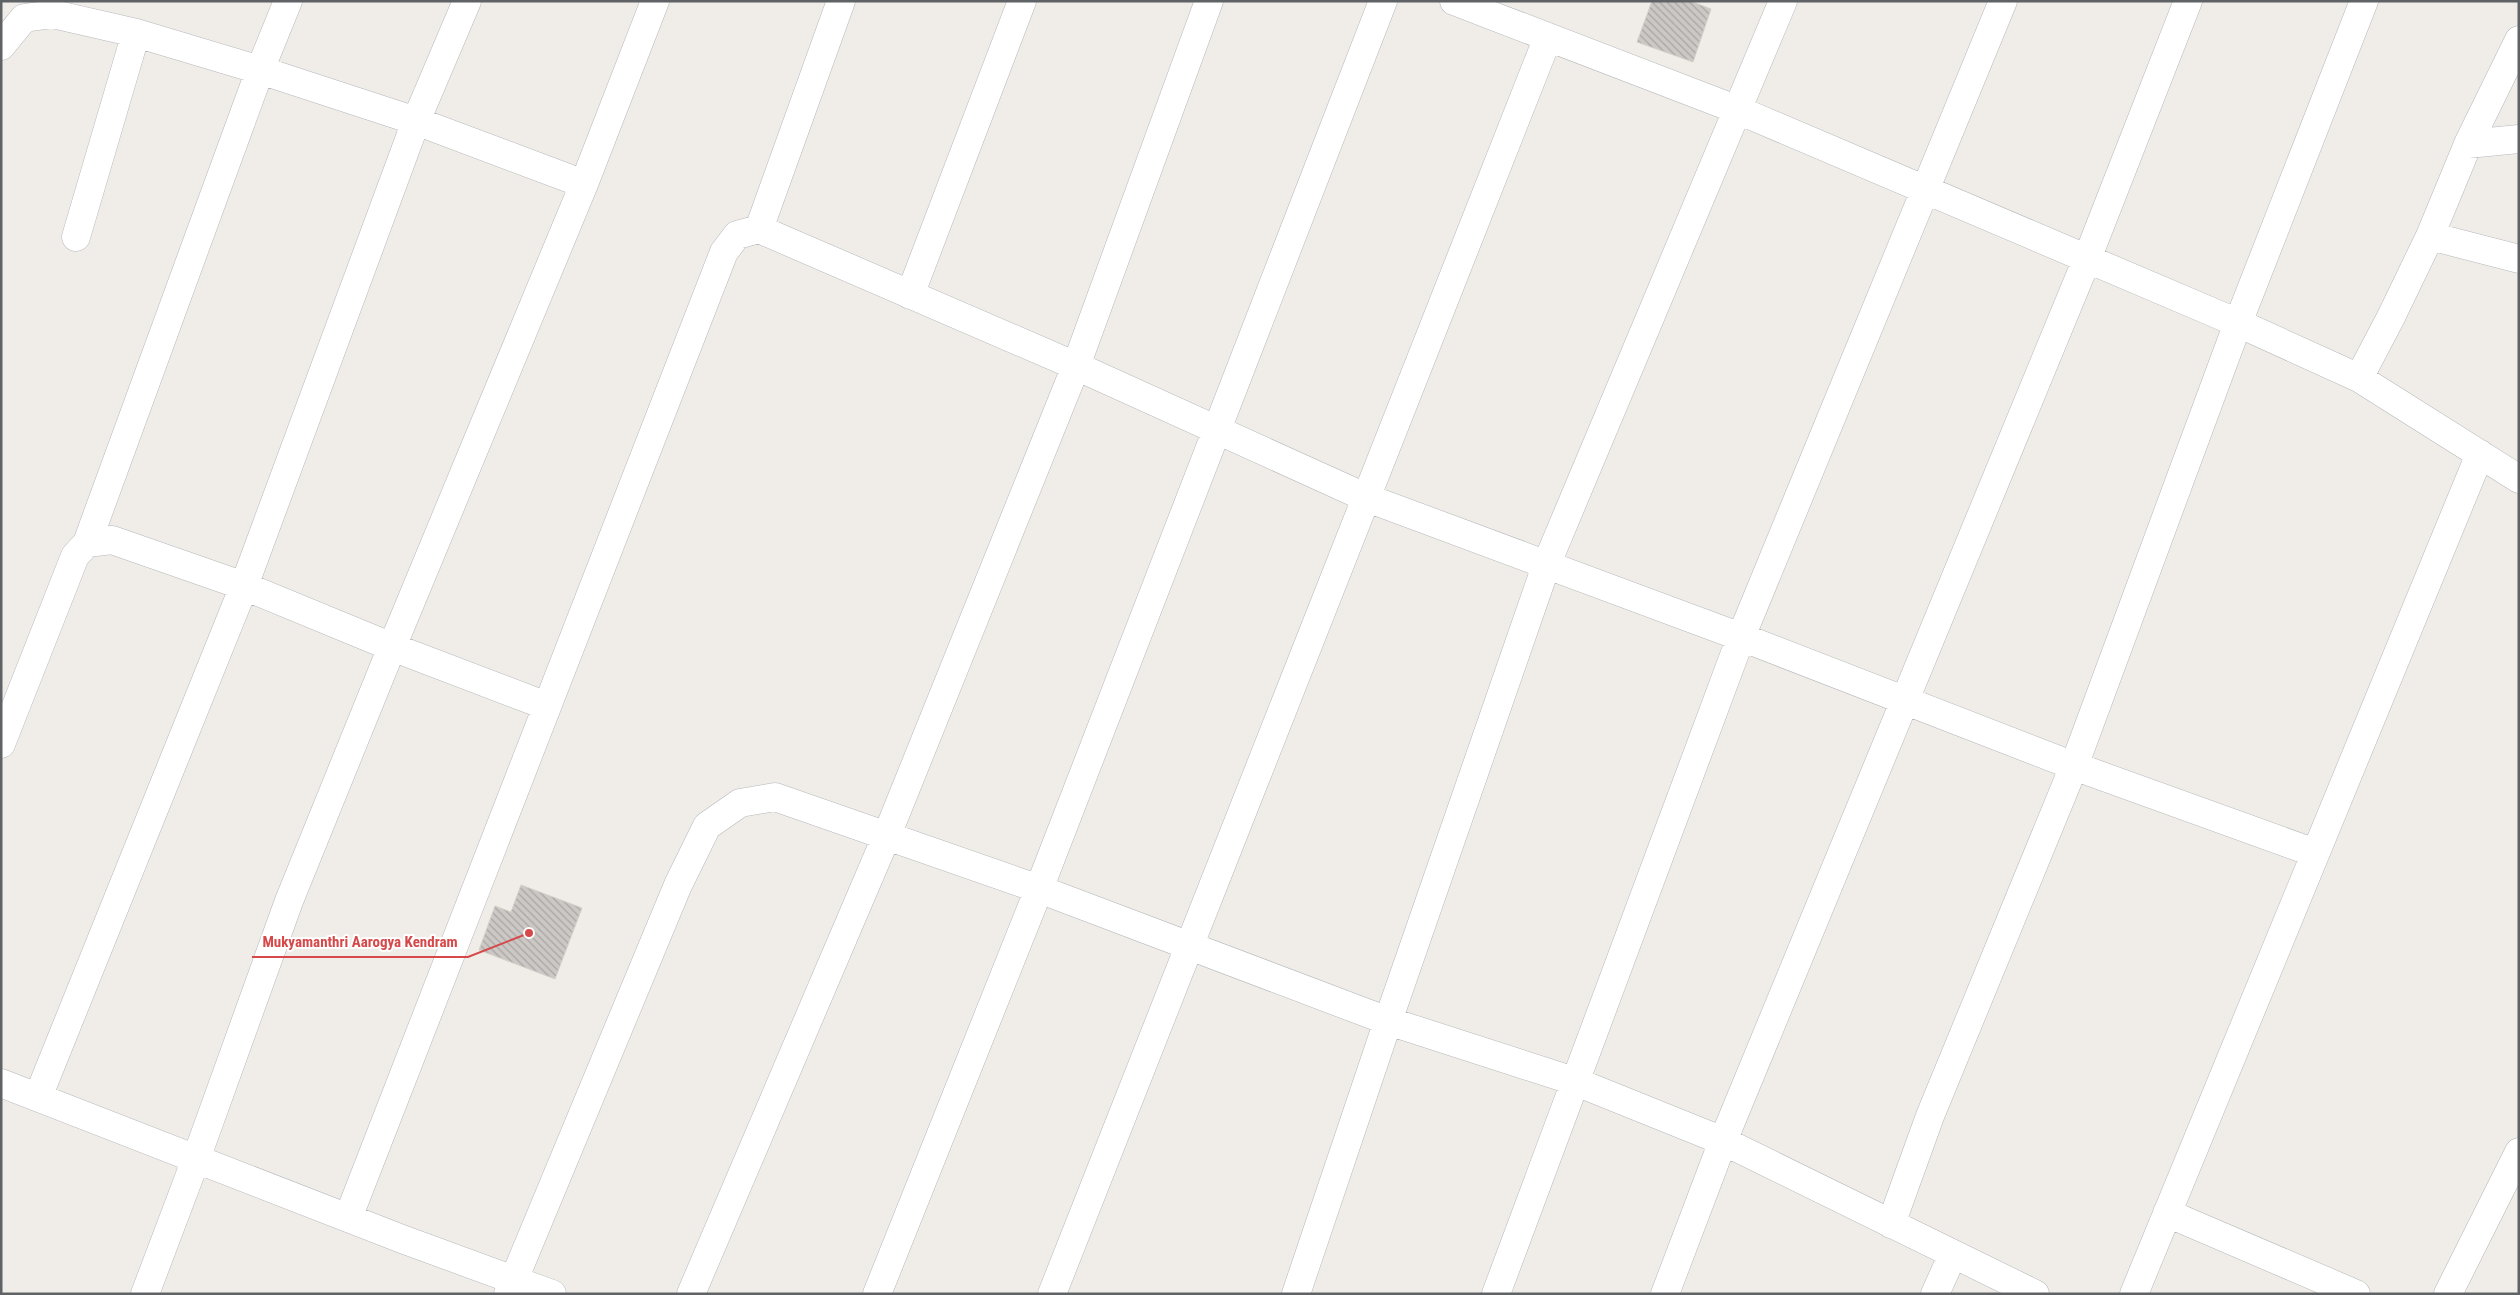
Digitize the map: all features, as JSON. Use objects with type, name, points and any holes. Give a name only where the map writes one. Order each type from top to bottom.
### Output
[{"type":"street","points":[[1,744],[75,556],[87,543],[260,70],[288,1]]},
{"type":"street","points":[[38,1097],[244,586],[416,121],[467,1]]},
{"type":"street","points":[[145,1294],[289,901],[584,184],[655,1]]},
{"type":"street","points":[[760,229],[841,1]]},
{"type":"street","points":[[910,295],[1022,1]]},
{"type":"street","points":[[691,1294],[887,835],[1076,366],[1209,1]]},
{"type":"street","points":[[877,1294],[1039,889],[1383,1]]},
{"type":"street","points":[[1454,1],[1738,110],[2238,323],[2359,378],[2519,479]]},
{"type":"street","points":[[1296,1294],[1388,1021],[1547,563],[1783,1]]},
{"type":"street","points":[[1496,1294],[1574,1080],[1742,636],[1927,190],[2003,1]]},
{"type":"street","points":[[1666,1294],[1723,1141],[2087,259],[2188,1]]},
{"type":"street","points":[[1891,1224],[1930,1116],[2074,766],[2238,323],[2364,1]]},
{"type":"street","points":[[1,46],[24,18],[53,14],[136,33],[260,70],[416,121],[584,184]]},
{"type":"street","points":[[76,237],[136,33]]},
{"type":"street","points":[[1052,1294],[1368,498],[1548,37]]},
{"type":"street","points":[[2359,378],[2430,236],[2468,144],[2519,40]]},
{"type":"street","points":[[2468,144],[2519,139]]},
{"type":"street","points":[[348,1218],[724,252],[738,235],[760,229],[1076,366],[1368,498],[1742,636],[2074,766],[2315,854]]},
{"type":"street","points":[[2430,236],[2519,259]]},
{"type":"street","points":[[2134,1294],[2480,454]]},
{"type":"street","points":[[87,543],[112,540],[244,586],[392,647],[548,706]]},
{"type":"street","points":[[511,1286],[678,886],[707,826],[740,803],[775,797],[1039,889],[1388,1021],[1574,1080],[1723,1141],[2034,1294]]},
{"type":"street","points":[[1,1083],[348,1218],[511,1286],[552,1294]]},
{"type":"street","points":[[2448,1294],[2519,1152]]},
{"type":"street","points":[[2167,1213],[2356,1294]]},
{"type":"street","points":[[1935,1294],[1953,1254]]},
{"type":"building","points":[[1652,1],[1690,1],[1711,9],[1693,62],[1637,42]]},
{"type":"building","points":[[521,885],[582,908],[555,979],[479,950],[495,906],[511,912]]},
{"type":"place","name":"Mukyamanthri Aarogya Kendram","points":[[529,933]]}]
